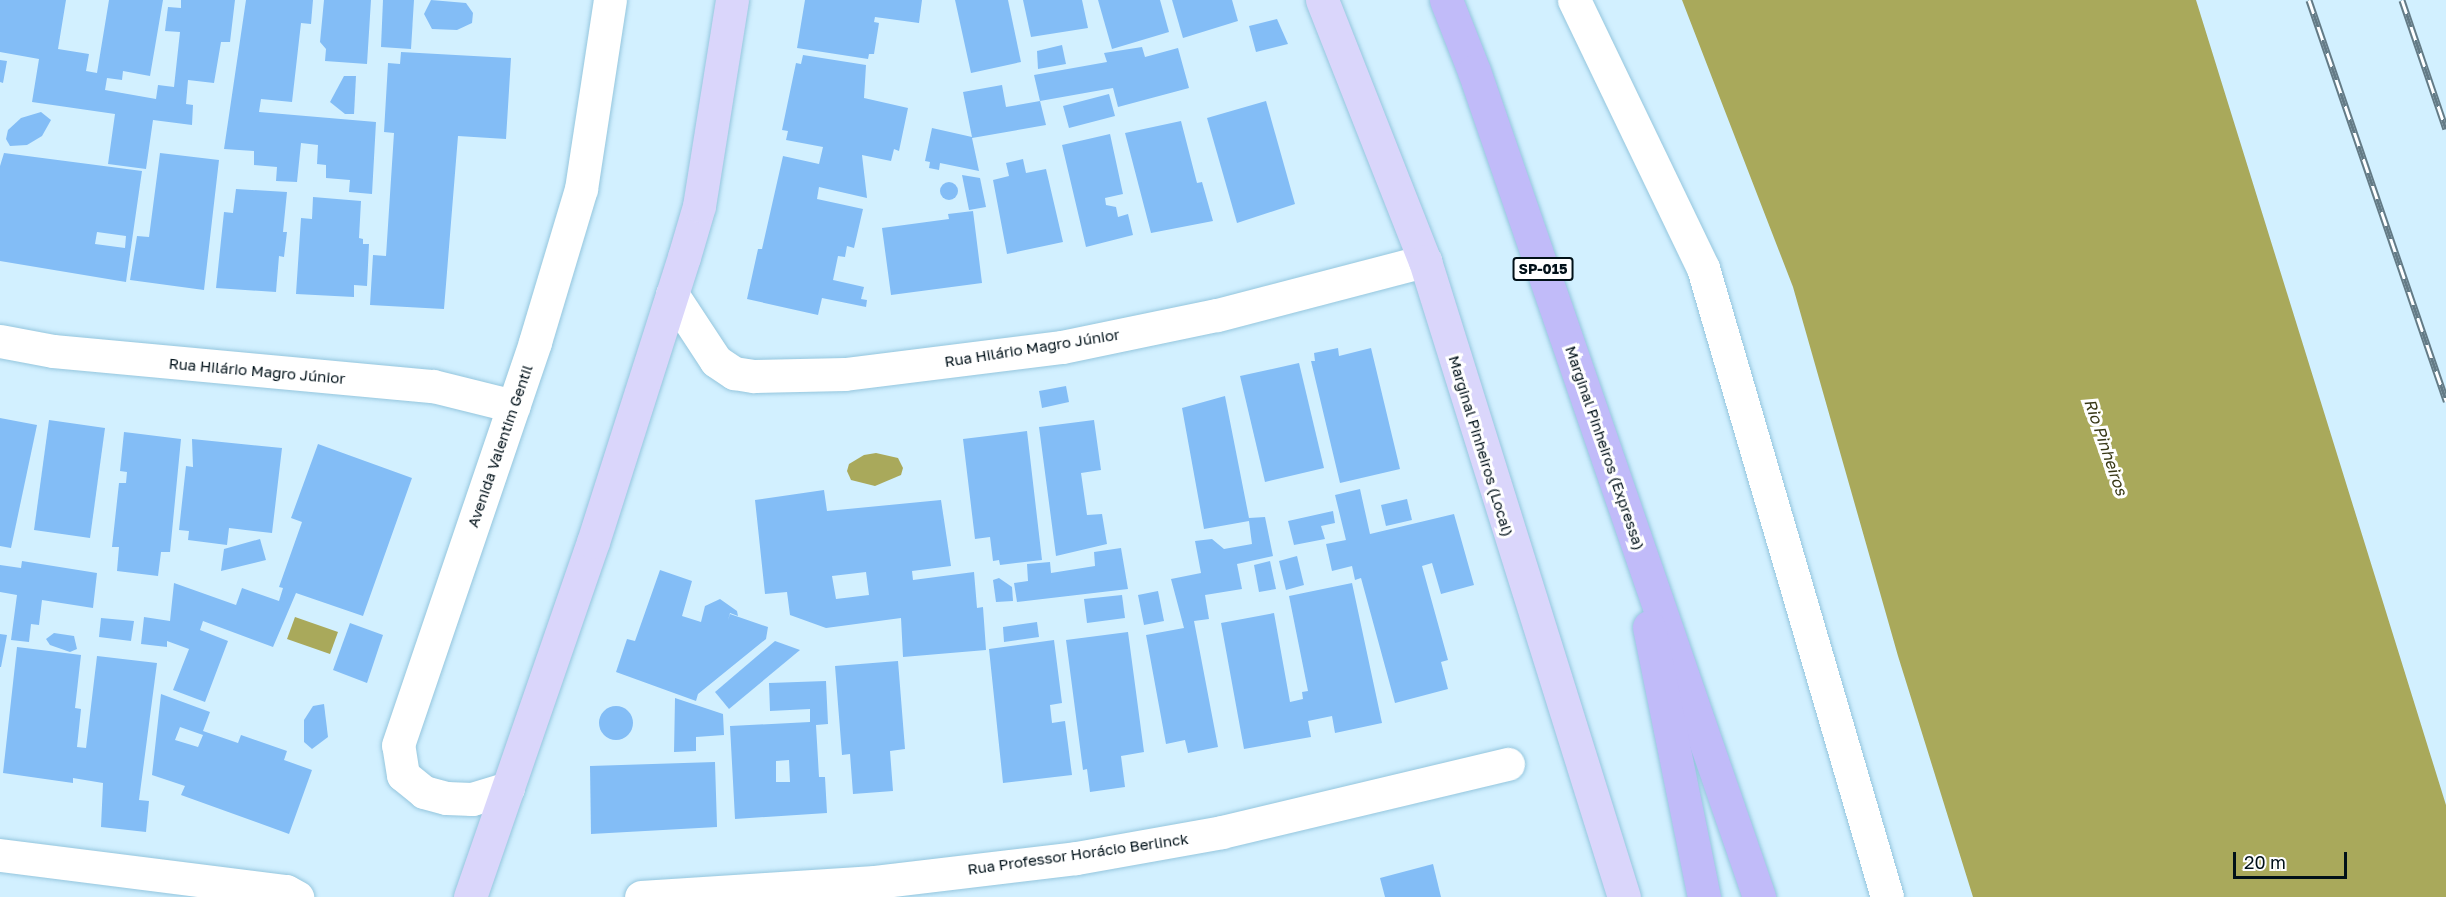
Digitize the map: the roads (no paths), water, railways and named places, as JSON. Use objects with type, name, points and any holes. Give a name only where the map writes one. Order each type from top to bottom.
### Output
[{"type":"highway","name":"Marginal Pinheiros (Expressa)","points":[[1446,0],[1636,539],[1759,897]]},
{"type":"highway","points":[[1636,539],[1661,690],[1704,897]]},
{"type":"main road","points":[[470,897],[672,294],[699,206],[732,0]]},
{"type":"main road","name":"Marginal Pinheiros (Local)","points":[[1322,0],[1425,261],[1624,897]]},
{"type":"street","name":"Avenida Valentim Gentil","points":[[508,788],[472,799],[446,798],[424,792],[404,775],[398,745],[514,406],[581,189],[609,0]]},
{"type":"street","points":[[1574,0],[1703,268],[1887,897]]},
{"type":"street","name":"Rua Hilário Magro Júnior","points":[[672,294],[716,361],[734,373],[754,376],[844,374],[1062,347],[1217,315],[1425,261]]},
{"type":"street","name":"Rua Hilário Magro Júnior","points":[[0,341],[53,351],[433,386],[514,406]]},
{"type":"street","name":"Rua Professor Horácio Berlinck","points":[[642,897],[875,882],[1076,858],[1222,832],[1508,765]]},
{"type":"street","points":[[0,855],[286,891],[297,897]]},
{"type":"water","name":"Rio Pinheiros","points":[[1682,0],[2196,0],[2446,805],[2446,897],[1973,897],[1898,656],[1793,287]]},
{"type":"water","points":[[876,453],[898,458],[903,468],[901,475],[875,486],[851,480],[847,471],[849,464],[864,455]]},
{"type":"water","points":[[295,617],[338,632],[330,654],[287,639]]},
{"type":"railway","points":[[2309,0],[2446,401]]},
{"type":"railway","points":[[2402,0],[2446,129]]}]
